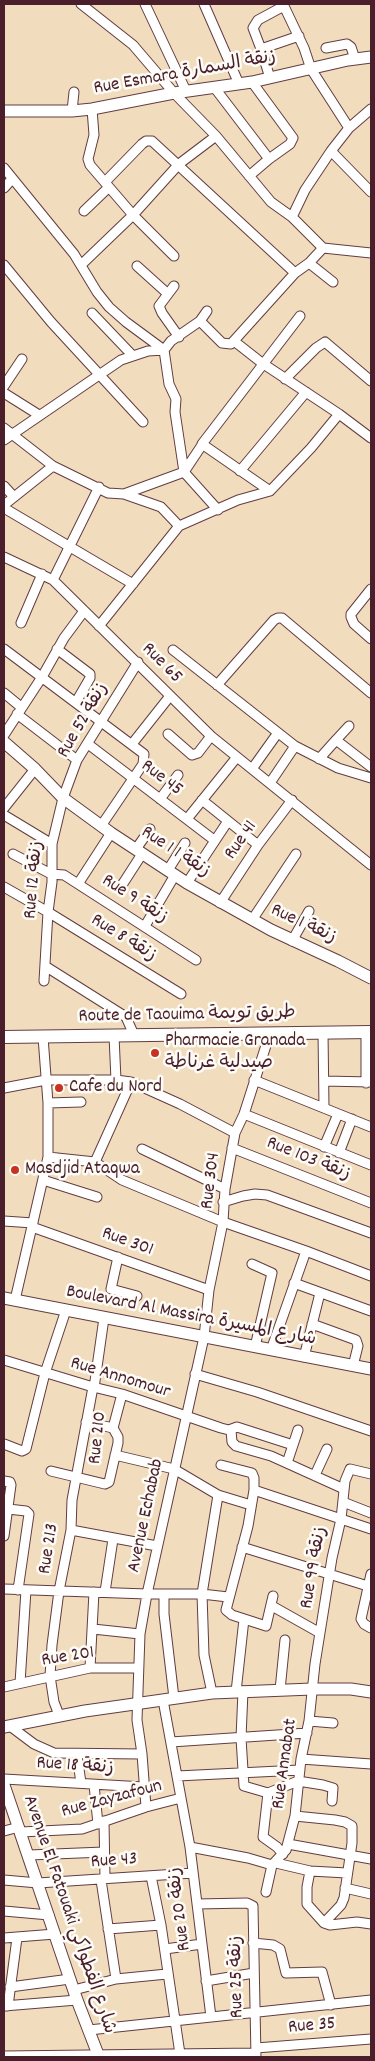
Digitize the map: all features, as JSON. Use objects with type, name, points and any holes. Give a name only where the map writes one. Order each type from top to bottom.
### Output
[{"type":"main road","name":"Route de Taouima طريق تويمة","points":[[4,1037],[368,1032]]},
{"type":"street","points":[[80,4],[133,44],[174,93],[216,136],[271,202],[292,217],[323,248],[371,252]]},
{"type":"street","points":[[144,4],[186,91]]},
{"type":"street","points":[[207,5],[239,84]]},
{"type":"street","points":[[270,78],[253,25],[283,5],[299,36],[311,69],[349,128]]},
{"type":"street","points":[[261,49],[299,36]]},
{"type":"street","points":[[326,48],[347,44],[351,47],[355,59]]},
{"type":"street","name":"Rue Esmara زنقة السمارة","points":[[4,112],[92,109],[174,93],[252,82],[355,59],[371,58]]},
{"type":"street","points":[[249,176],[269,158],[290,144],[293,138],[252,82]]},
{"type":"street","points":[[214,87],[269,158]]},
{"type":"street","points":[[72,111],[74,92]]},
{"type":"street","points":[[92,109],[94,135],[88,159],[90,165],[133,215],[174,256]]},
{"type":"street","points":[[292,217],[305,190],[331,152],[349,128],[371,109]]},
{"type":"street","points":[[81,265],[133,215],[179,164],[216,136]]},
{"type":"street","points":[[84,211],[146,141],[152,141],[295,273]]},
{"type":"street","points":[[331,152],[371,192]]},
{"type":"street","points":[[4,168],[81,265],[97,292],[109,307],[164,350],[169,384],[176,399],[174,412],[184,472],[218,510]]},
{"type":"street","points":[[4,188],[12,179]]},
{"type":"street","points":[[200,321],[222,343],[231,344],[295,273],[309,263],[323,248]]},
{"type":"street","points":[[309,263],[333,282]]},
{"type":"street","points":[[4,265],[142,422]]},
{"type":"street","points":[[137,266],[168,294]]},
{"type":"street","points":[[174,286],[159,306],[180,337]]},
{"type":"street","points":[[4,440],[8,431],[39,415],[121,360],[148,351],[164,350],[171,341],[180,337],[200,321],[207,312]]},
{"type":"street","points":[[92,313],[133,356]]},
{"type":"street","points":[[124,494],[184,472],[262,363],[300,316]]},
{"type":"street","points":[[234,341],[262,363],[339,414],[371,438]]},
{"type":"street","points":[[285,378],[316,348],[325,342],[371,381]]},
{"type":"street","points":[[4,386],[22,359]]},
{"type":"street","points":[[240,471],[306,392]]},
{"type":"street","points":[[4,394],[39,415]]},
{"type":"street","points":[[98,626],[179,526],[238,500],[270,490],[311,448],[339,414]]},
{"type":"street","points":[[8,431],[53,466],[108,492],[124,494],[162,507],[179,526]]},
{"type":"street","points":[[202,445],[270,490]]},
{"type":"street","points":[[53,466],[4,507],[133,584]]},
{"type":"street","points":[[4,486],[14,497]]},
{"type":"street","points":[[53,580],[99,487]]},
{"type":"street","name":"Rue 65","points":[[5,560],[53,580],[211,736],[371,864]]},
{"type":"street","points":[[20,623],[42,574]]},
{"type":"street","points":[[371,589],[350,617],[354,624],[371,639]]},
{"type":"street","points":[[4,735],[42,677],[57,649],[84,611]]},
{"type":"street","points":[[217,685],[274,620],[282,618],[371,693]]},
{"type":"street","points":[[4,649],[102,720],[145,756],[143,764],[101,826]]},
{"type":"street","points":[[57,649],[90,674],[90,678],[76,702]]},
{"type":"street","points":[[173,650],[277,734],[295,746],[338,768],[371,778]]},
{"type":"street","name":"Rue 52 زنقة","points":[[63,798],[77,760],[138,662]]},
{"type":"street","points":[[4,694],[19,711],[77,760]]},
{"type":"street","points":[[132,744],[170,696]]},
{"type":"street","points":[[319,759],[349,726]]},
{"type":"street","points":[[168,734],[192,755],[198,753],[211,736]]},
{"type":"street","points":[[252,769],[277,734]]},
{"type":"street","points":[[336,740],[371,767]]},
{"type":"street","points":[[4,742],[35,769],[63,798],[110,833],[78,884]]},
{"type":"street","name":"Rue 45","points":[[88,744],[214,840]]},
{"type":"street","points":[[270,783],[295,746]]},
{"type":"street","points":[[187,819],[237,757]]},
{"type":"street","points":[[4,808],[35,769]]},
{"type":"street","points":[[160,799],[178,775]]},
{"type":"street","name":"Rue 12 زنقة","points":[[44,981],[52,844],[63,798]]},
{"type":"street","points":[[202,800],[258,845]]},
{"type":"street","name":"Rue 41","points":[[220,903],[258,845],[292,800]]},
{"type":"street","points":[[4,815],[52,844]]},
{"type":"street","points":[[187,883],[228,821]]},
{"type":"street","points":[[122,885],[150,829]]},
{"type":"street","name":"Rue 1 زنقة 1","points":[[110,833],[220,903]]},
{"type":"street","points":[[146,926],[185,844]]},
{"type":"street","name":"Rue 9 زنقة","points":[[12,854],[51,874],[64,875],[146,926],[196,960]]},
{"type":"street","points":[[252,920],[296,854]]},
{"type":"street","name":"Rue 8 زنقة","points":[[4,888],[48,912],[181,994]]},
{"type":"street","name":"Rue 1 زنقة","points":[[220,903],[292,941],[371,978]]},
{"type":"street","points":[[292,941],[309,911]]},
{"type":"street","points":[[45,966],[126,1017],[134,1035]]},
{"type":"street","points":[[323,1032],[324,1108]]},
{"type":"street","points":[[324,1081],[369,1082],[368,1032]]},
{"type":"street","name":"Rue 304","points":[[204,1337],[210,1290],[224,1222],[223,1202],[235,1133],[244,1114],[270,1033]]},
{"type":"street","points":[[114,1036],[116,1080]]},
{"type":"street","points":[[10,1299],[33,1225],[48,1157],[48,1103],[43,1037]]},
{"type":"street","points":[[4,1088],[46,1080],[116,1080],[131,1082],[180,1104],[235,1133]]},
{"type":"street","points":[[254,1080],[371,1127]]},
{"type":"street","points":[[95,1162],[131,1082]]},
{"type":"street","points":[[48,1103],[81,1102]]},
{"type":"street","points":[[244,1114],[371,1165]]},
{"type":"street","points":[[324,1147],[338,1114]]},
{"type":"street","points":[[339,1153],[352,1119]]},
{"type":"street","name":"Rue 103 زنقة","points":[[232,1148],[371,1203]]},
{"type":"street","points":[[142,1149],[225,1189]]},
{"type":"street","points":[[48,1157],[95,1162],[122,1180],[224,1222],[371,1276]]},
{"type":"street","points":[[43,1180],[97,1197]]},
{"type":"street","points":[[223,1202],[255,1194],[267,1195],[371,1233]]},
{"type":"street","name":"Rue 301","points":[[4,1221],[33,1225],[210,1290]]},
{"type":"street","points":[[270,1350],[306,1251]]},
{"type":"street","points":[[118,1257],[111,1289],[137,1296]]},
{"type":"street","points":[[252,1264],[272,1271],[255,1347]]},
{"type":"street","points":[[294,1283],[371,1311]]},
{"type":"street","points":[[304,1357],[320,1293]]},
{"type":"street","name":"Boulevard Al Massira شارع المسيرة","points":[[10,1299],[371,1369]]},
{"type":"street","points":[[4,1444],[25,1451],[46,1373],[66,1310]]},
{"type":"street","name":"Rue 213","points":[[60,1715],[54,1702],[50,1676],[59,1590],[71,1530],[72,1500],[94,1388],[104,1318]]},
{"type":"street","points":[[312,1324],[356,1340],[358,1346],[353,1366]]},
{"type":"street","name":"Avenue Echabab","points":[[146,1807],[142,1754],[138,1731],[140,1634],[157,1546],[204,1337]]},
{"type":"street","name":"Rue Annomour","points":[[4,1360],[94,1388],[122,1394],[231,1430],[235,1427],[242,1428],[292,1445]]},
{"type":"street","points":[[195,1374],[258,1392],[371,1431]]},
{"type":"street","name":"Rue 210","points":[[76,1478],[105,1484],[111,1477],[118,1437],[113,1428],[122,1394]]},
{"type":"street","points":[[86,1422],[113,1428]]},
{"type":"street","points":[[231,1430],[232,1442],[238,1447],[271,1456],[344,1489]]},
{"type":"street","points":[[287,1463],[298,1430]]},
{"type":"street","points":[[315,1475],[327,1449]]},
{"type":"street","points":[[115,1454],[174,1469],[218,1495],[251,1505]]},
{"type":"street","points":[[221,1465],[252,1473],[254,1478],[251,1505],[226,1611],[266,1626],[272,1601],[320,1633]]},
{"type":"street","name":"Rue 99 زنقة","points":[[312,1689],[344,1489],[349,1470],[352,1468],[368,1473]]},
{"type":"street","points":[[51,1471],[76,1478]]},
{"type":"street","points":[[4,1480],[11,1483],[4,1536]]},
{"type":"street","points":[[254,1490],[371,1530]]},
{"type":"street","points":[[212,1693],[202,1634],[202,1594],[218,1495]]},
{"type":"street","points":[[343,1502],[371,1513]]},
{"type":"street","points":[[8,1509],[27,1511],[29,1518],[22,1590],[20,1684]]},
{"type":"street","points":[[71,1530],[157,1546]]},
{"type":"street","points":[[105,1592],[113,1539]]},
{"type":"street","points":[[242,1547],[370,1586]]},
{"type":"street","points":[[371,1574],[370,1586],[362,1609],[361,1620],[371,1628]]},
{"type":"street","points":[[4,1589],[202,1594],[228,1597]]},
{"type":"street","points":[[90,1668],[94,1592]]},
{"type":"street","name":"Rue 20 زنقة","points":[[164,1594],[171,1742],[190,1847],[210,2017]]},
{"type":"street","points":[[244,1619],[239,1691],[244,1786],[268,1793],[298,1781],[332,1788],[332,1801]]},
{"type":"street","points":[[92,1629],[140,1634]]},
{"type":"street","points":[[280,1690],[285,1640]]},
{"type":"street","name":"Rue 201","points":[[4,1687],[90,1668],[138,1668]]},
{"type":"street","points":[[7,1726],[60,1715],[212,1693],[312,1689],[351,1689],[371,1692]]},
{"type":"street","name":"Rue Annabat","points":[[274,1864],[283,1854],[288,1844],[295,1816],[298,1781],[309,1721],[312,1689]]},
{"type":"street","points":[[309,1721],[333,1723]]},
{"type":"street","points":[[7,1726],[48,1751],[63,1754],[142,1754]]},
{"type":"street","points":[[171,1742],[307,1733]]},
{"type":"street","points":[[77,1754],[80,1783]]},
{"type":"street","points":[[301,1760],[371,1764]]},
{"type":"street","points":[[177,1776],[300,1770]]},
{"type":"street","name":"Rue 18 زنقة","points":[[4,1779],[144,1787]]},
{"type":"street","points":[[94,1784],[101,1822],[104,1852],[103,1880],[116,1980]]},
{"type":"street","name":"Avenue El Fatouaki شارع الفطواكي","points":[[4,1785],[7,1802],[20,1830],[99,2056]]},
{"type":"street","points":[[268,1793],[262,1834],[265,1839],[277,1847],[283,1854]]},
{"type":"street","name":"Rue Zayzafoun","points":[[4,1831],[69,1831],[181,1798]]},
{"type":"street","points":[[295,1816],[335,1820],[352,1826],[344,1898],[341,1905],[324,1924]]},
{"type":"street","points":[[288,1844],[371,1859]]},
{"type":"street","points":[[190,1847],[310,1871],[347,1873]]},
{"type":"street","points":[[29,1855],[104,1852]]},
{"type":"street","points":[[266,1892],[274,1864]]},
{"type":"street","points":[[310,1871],[306,1900],[324,1924],[357,1922],[371,1924]]},
{"type":"street","name":"Rue 43","points":[[4,1880],[38,1883],[193,1873]]},
{"type":"street","points":[[151,1876],[161,1925],[180,2054]]},
{"type":"street","points":[[345,1888],[371,1894]]},
{"type":"street","name":"Rue 25 زنقة","points":[[197,1904],[244,1903],[253,1906],[256,2053]]},
{"type":"street","points":[[4,1911],[49,1915]]},
{"type":"street","points":[[108,1929],[161,1925]]},
{"type":"street","points":[[4,1938],[55,1934]]},
{"type":"street","points":[[17,1938],[15,1963],[6,2006],[116,1980],[167,1974]]},
{"type":"street","points":[[253,1943],[272,1945],[280,1949],[286,1973],[322,1972],[331,2004]]},
{"type":"street","points":[[164,1949],[202,1944]]},
{"type":"street","points":[[206,1981],[254,1973]]},
{"type":"street","points":[[10,1987],[74,1989]]},
{"type":"street","points":[[89,2030],[371,2000]]},
{"type":"street","name":"Rue 35","points":[[4,2056],[180,2054],[212,2056],[256,2053],[371,2039]]},
{"type":"place","name":"Pharmacie Granada صيدلية غرناطة","points":[[155,1053]]},
{"type":"place","name":"Cafe du Nord","points":[[59,1088]]},
{"type":"place","name":"Masdjid Ataqwa","points":[[15,1170]]}]
